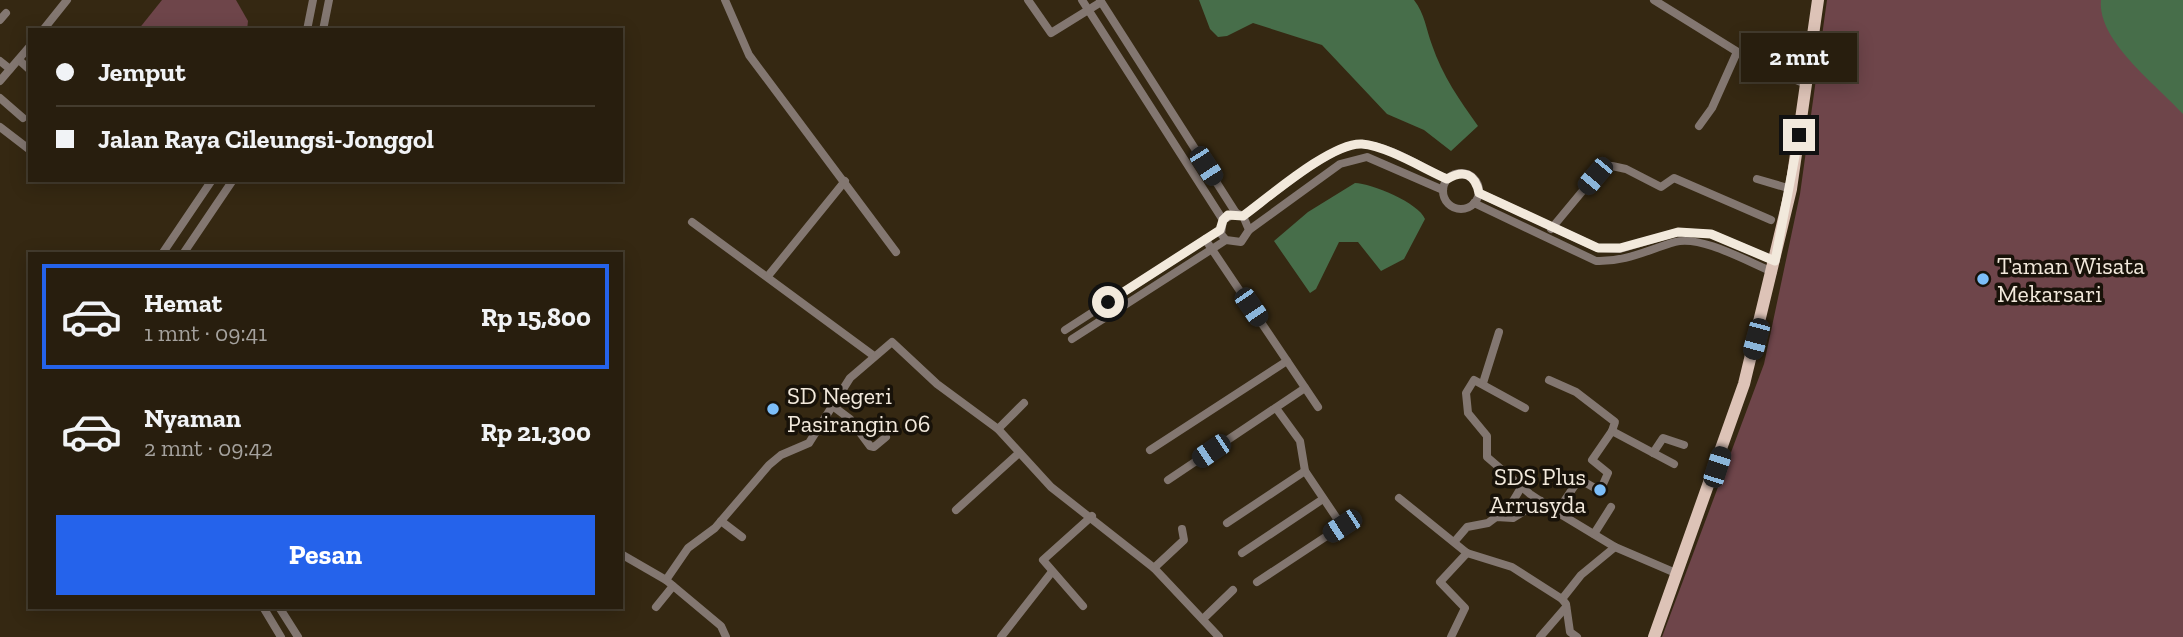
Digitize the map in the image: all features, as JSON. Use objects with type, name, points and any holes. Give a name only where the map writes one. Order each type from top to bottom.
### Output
[{"type":"main road","points":[[1654,637],[1744,384],[1791,189],[1818,0]]},
{"type":"street","points":[[45,28],[67,0]]},
{"type":"street","points":[[307,28],[313,0]]},
{"type":"street","points":[[323,28],[329,0]]},
{"type":"street","points":[[725,0],[749,54],[896,252]]},
{"type":"street","points":[[1028,0],[1051,33],[1100,1],[1249,230]]},
{"type":"street","points":[[1065,330],[1220,230],[1223,220],[1082,0]]},
{"type":"street","points":[[1654,0],[1737,52],[1774,72],[1806,84]]},
{"type":"street","points":[[0,81],[28,49]]},
{"type":"street","points":[[1699,126],[1715,101],[1737,52]]},
{"type":"street","points":[[19,60],[28,68]]},
{"type":"street","points":[[0,61],[10,69]]},
{"type":"street","points":[[0,98],[23,118]]},
{"type":"street","points":[[0,127],[28,148]]},
{"type":"street","points":[[1223,220],[1239,214],[1332,154],[1360,144],[1374,146],[1447,179]]},
{"type":"street","points":[[1072,339],[1226,240],[1241,242],[1249,230],[1340,164],[1354,158],[1367,158],[1443,190]]},
{"type":"street","points":[[1551,229],[1595,176],[1612,166],[1626,169],[1661,187],[1674,178],[1771,220]]},
{"type":"street","points":[[1457,173],[1468,174],[1477,182],[1479,193],[1474,203],[1458,209],[1444,198],[1443,190],[1447,179],[1457,173]]},
{"type":"street","points":[[1757,179],[1791,189]]},
{"type":"street","points":[[768,276],[845,181]]},
{"type":"street","points":[[163,252],[211,182]]},
{"type":"street","points":[[184,252],[232,182]]},
{"type":"street","points":[[1479,193],[1551,229],[1598,248],[1620,248],[1678,232],[1711,234],[1774,266]]},
{"type":"street","points":[[1474,203],[1596,261],[1616,262],[1677,242],[1689,242],[1774,266]]},
{"type":"street","points":[[692,222],[874,356]]},
{"type":"street","points":[[1220,230],[1226,240]]},
{"type":"street","points":[[1205,239],[1318,407]]},
{"type":"street","points":[[1483,383],[1499,332]]},
{"type":"street","points":[[656,607],[688,548],[720,521],[777,457],[806,446],[834,407],[850,378],[894,342],[937,384],[998,429],[1051,487],[1154,568],[1219,637]]},
{"type":"street","points":[[1150,450],[1287,361]]},
{"type":"street","points":[[1549,380],[1587,398],[1615,422],[1592,460],[1608,473],[1600,491],[1579,479],[1558,512]]},
{"type":"street","points":[[1525,408],[1483,383],[1471,381],[1466,393],[1466,407],[1487,436],[1487,457],[1541,501],[1615,547],[1678,574]]},
{"type":"street","points":[[1168,480],[1305,388]]},
{"type":"street","points":[[998,429],[1024,403]]},
{"type":"street","points":[[834,407],[850,419],[870,446],[886,437]]},
{"type":"street","points":[[1257,582],[1342,526],[1305,471],[1300,441],[1276,408]]},
{"type":"street","points":[[1612,430],[1674,464]]},
{"type":"street","points":[[1653,453],[1663,438],[1684,445]]},
{"type":"street","points":[[956,510],[1019,453]]},
{"type":"street","points":[[1227,523],[1305,471]]},
{"type":"street","points":[[1455,541],[1467,527],[1488,523],[1496,517],[1513,501],[1522,486]]},
{"type":"street","points":[[1399,498],[1467,553],[1511,567],[1564,603],[1570,632],[1577,637]]},
{"type":"street","points":[[1242,553],[1323,499]]},
{"type":"street","points":[[1496,517],[1513,518],[1541,501]]},
{"type":"street","points":[[1594,534],[1611,507]]},
{"type":"street","points":[[1083,606],[1051,573],[1044,557],[1091,516]]},
{"type":"street","points":[[720,521],[742,537]]},
{"type":"street","points":[[1154,568],[1184,540],[1182,529]]},
{"type":"street","points":[[1540,637],[1581,575],[1615,547]]},
{"type":"street","points":[[1451,637],[1465,608],[1440,582],[1467,553]]},
{"type":"street","points":[[623,555],[669,583],[721,626],[726,637]]},
{"type":"street","points":[[1000,637],[1051,573]]},
{"type":"street","points":[[1203,619],[1233,590]]},
{"type":"street","points":[[264,609],[281,637]]},
{"type":"street","points":[[280,609],[298,637]]},
{"type":"shaded area","points":[[162,0],[236,0],[248,21],[247,28],[140,28]]},
{"type":"shaded area","points":[[1199,0],[1414,0],[1423,16],[1441,67],[1478,126],[1451,151],[1424,130],[1387,114],[1322,45],[1253,23],[1227,36],[1218,37],[1210,29]]},
{"type":"shaded area","name":"Taman Wisata Mekarsari","points":[[1827,0],[2183,0],[2183,637],[1662,637],[1764,364],[1800,194]]},
{"type":"shaded area","points":[[2101,0],[2183,0],[2183,114],[2118,46],[2102,15]]},
{"type":"shaded area","points":[[1355,183],[1372,186],[1394,195],[1414,207],[1425,219],[1404,259],[1381,271],[1358,242],[1339,242],[1316,289],[1310,293],[1274,241],[1308,212]]},
{"type":"place","name":"Taman Wisata Mekarsari","points":[[1983,279]]},
{"type":"place","name":"SD Negeri Pasirangin 06","points":[[773,409]]},
{"type":"place","name":"SDS Plus Arrusyda","points":[[1600,490]]},
{"type":"route","points":[[1108,302],[1220,230],[1228,215],[1236,213],[1243,216],[1332,154],[1360,144],[1374,146],[1447,179],[1457,173],[1468,174],[1477,182],[1479,193],[1566,236],[1598,248],[1620,248],[1678,232],[1711,234],[1775,261],[1791,189],[1799,135]]}]
